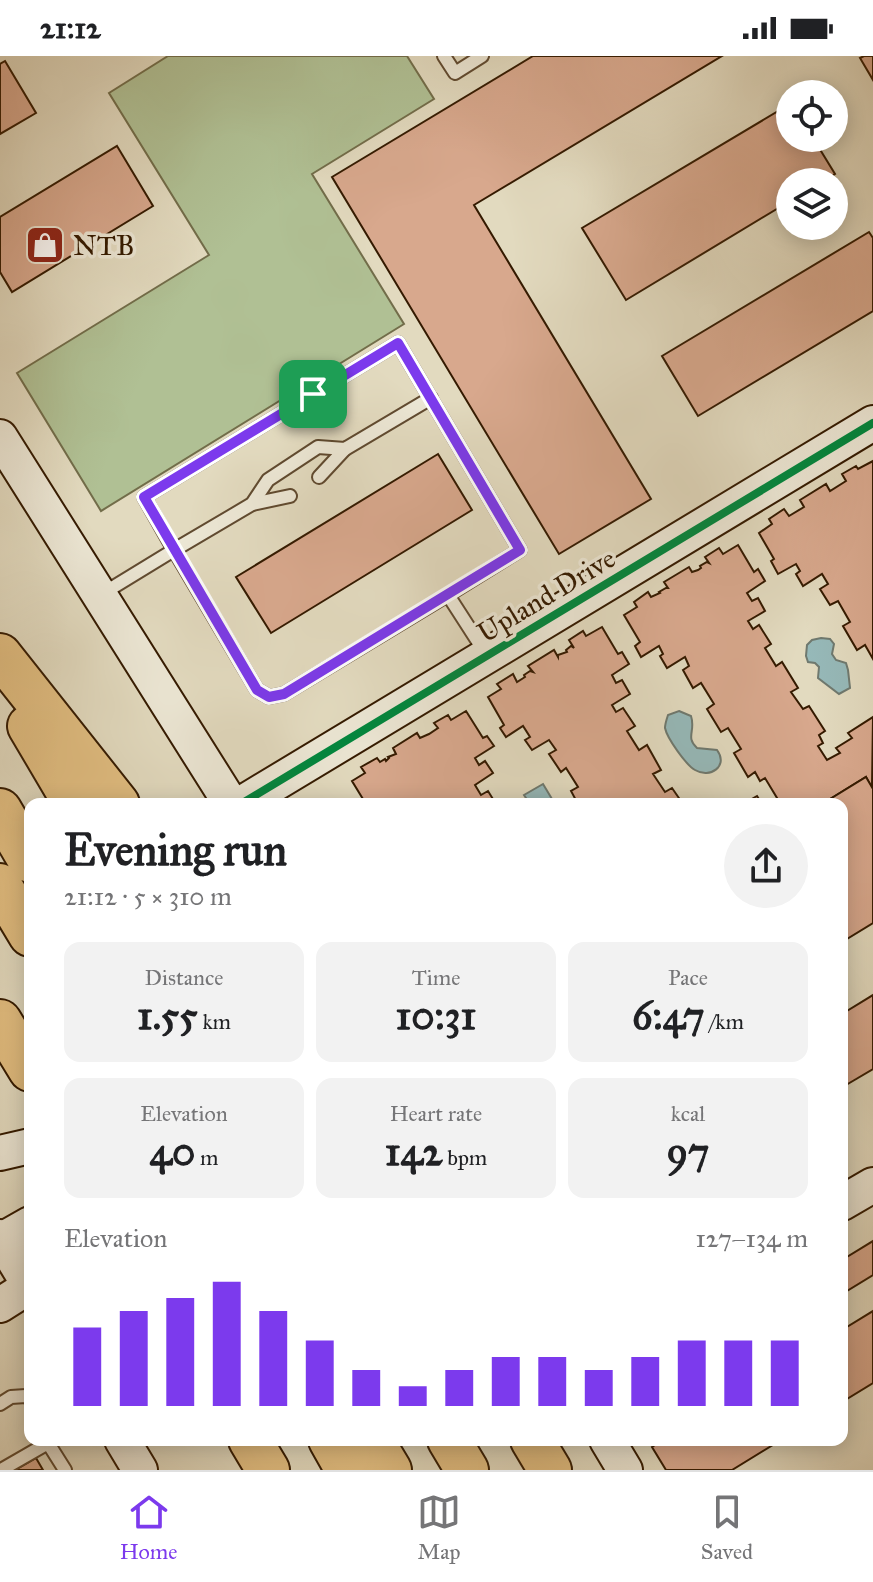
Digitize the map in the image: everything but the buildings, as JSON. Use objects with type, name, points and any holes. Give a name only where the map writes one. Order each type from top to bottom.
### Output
[{"type":"highway","points":[[0,655],[113,798]]},
{"type":"highway","points":[[0,677],[71,798]]},
{"type":"highway","points":[[0,810],[24,851]]},
{"type":"highway","points":[[0,885],[24,925]]},
{"type":"highway","points":[[0,1021],[24,1060]]},
{"type":"highway","points":[[254,1446],[268,1470]]},
{"type":"highway","points":[[333,1446],[347,1470]]},
{"type":"highway","points":[[376,1446],[390,1470]]},
{"type":"highway","points":[[453,1446],[467,1470]]},
{"type":"highway","points":[[536,1446],[550,1470]]},
{"type":"street","name":"Upland Drive","points":[[251,798],[873,423]]},
{"type":"street","points":[[0,437],[227,798]]},
{"type":"street","points":[[0,1153],[24,1147]]},
{"type":"street","points":[[848,1200],[873,1185]]},
{"type":"street","points":[[8,1236],[24,1272]]},
{"type":"street","points":[[0,1305],[24,1290]]},
{"type":"street","points":[[126,1446],[140,1470]]},
{"type":"street","points":[[611,1446],[625,1470]]},
{"type":"lane","points":[[444,56],[455,73],[482,56]]},
{"type":"lane","points":[[398,343],[520,550],[284,694],[269,697],[257,690],[174,550],[144,497],[398,343]]},
{"type":"lane","points":[[319,477],[345,449],[431,398]]},
{"type":"lane","points":[[252,504],[268,480],[318,447],[345,449]]},
{"type":"lane","points":[[100,595],[252,504],[290,496]]},
{"type":"lane","points":[[448,595],[487,656]]},
{"type":"lane","points":[[0,1404],[11,1397],[24,1396]]},
{"type":"lane","points":[[1,1470],[44,1446]]},
{"type":"lane","points":[[53,1446],[65,1470]]},
{"type":"green space","points":[[168,56],[407,56],[434,99],[312,174],[404,324],[101,511],[17,373],[209,255],[109,93]]},
{"type":"water","points":[[821,638],[830,639],[834,644],[832,654],[836,660],[846,663],[850,688],[839,694],[818,678],[819,667],[808,662],[806,656],[807,645]]},
{"type":"water","points":[[679,711],[691,716],[691,737],[697,748],[717,750],[721,761],[712,772],[695,770],[666,732],[668,715]]},
{"type":"water","points":[[543,784],[551,798],[526,798],[524,795]]},
{"type":"cycle path","points":[[251,798],[873,423]]},
{"type":"place","name":"NTB","points":[[45,245]]},
{"type":"route","points":[[398,343],[520,550],[284,694],[269,697],[257,690],[144,497],[313,394],[398,343]]}]
